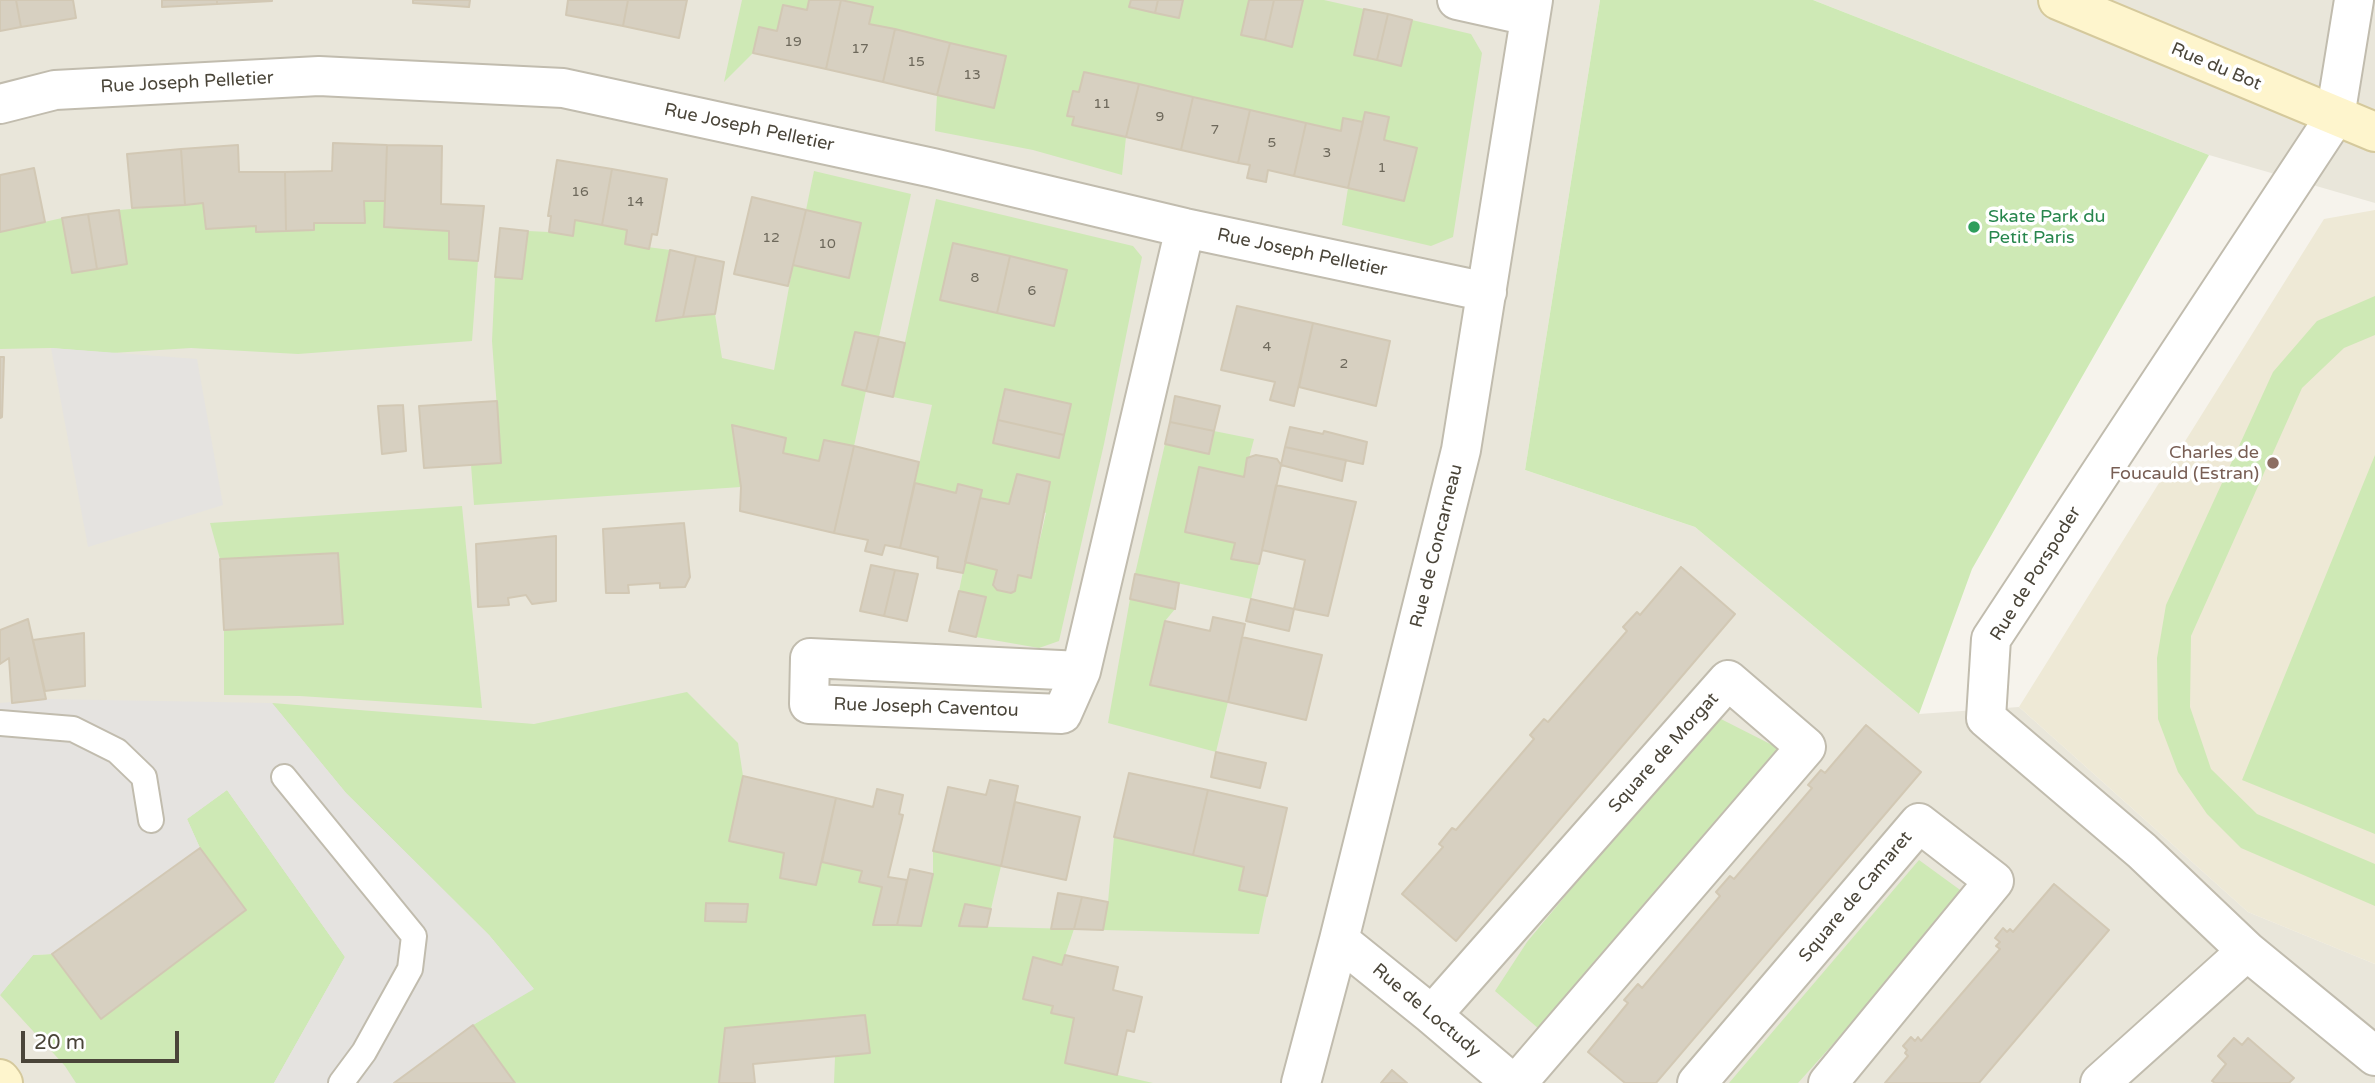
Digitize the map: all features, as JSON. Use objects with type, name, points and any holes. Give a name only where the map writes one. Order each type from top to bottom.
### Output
[{"type":"street","points":[[1457,0],[1531,8]]},
{"type":"street","name":"Rue du Bot","points":[[2059,0],[2375,132]]},
{"type":"street","points":[[2335,117],[2354,0]]},
{"type":"street","name":"Rue de Concarneau","points":[[1301,1083],[1461,450],[1531,8]]},
{"type":"street","name":"Rue Joseph Pelletier","points":[[0,104],[55,90],[319,76],[562,88],[933,168],[1185,228],[1487,292]]},
{"type":"street","name":"Rue de Porspoder","points":[[2335,117],[1991,639],[1986,718],[2142,851],[2248,951],[2375,1056]]},
{"type":"street","name":"Rue Joseph Caventou","points":[[1081,671],[810,658],[809,704],[1062,714],[1081,671],[1185,228]]},
{"type":"street","name":"Square de Morgat","points":[[1432,1015],[1728,680],[1806,747],[1514,1083]]},
{"type":"street","name":"Square de Camaret","points":[[1697,1083],[1919,823],[1994,881],[1828,1083]]},
{"type":"street","name":"Rue de Loctudy","points":[[1339,940],[1514,1083]]},
{"type":"street","points":[[2100,1083],[2248,951]]},
{"type":"lane","points":[[0,723],[73,729],[117,751],[144,777],[151,820]]},
{"type":"lane","points":[[284,777],[414,936],[410,969],[364,1052],[341,1083]]},
{"type":"shaded area","points":[[0,0],[1600,0],[1525,470],[1695,527],[1919,714],[2019,707],[2248,912],[2375,964],[2375,1083],[0,1083]]},
{"type":"shaded area","points":[[1813,0],[2375,0],[2375,203],[2209,155]]},
{"type":"shaded area","name":"Charles de Foucauld (Estran)","points":[[2375,210],[2375,964],[2248,912],[2019,707],[2324,219]]},
{"type":"shaded area","points":[[51,348],[197,359],[223,505],[88,547]]},
{"type":"shaded area","points":[[46,699],[272,703],[346,793],[489,935],[534,989],[473,1025],[394,1083],[274,1083],[345,957],[227,790],[187,819],[200,848],[52,954],[33,955],[0,995],[0,703]]},
{"type":"green space","points":[[742,0],[809,0],[807,10],[783,5],[777,31],[759,27],[753,53],[724,82]]},
{"type":"green space","points":[[842,0],[1131,0],[1130,7],[1178,18],[1183,0],[1249,0],[1241,35],[1291,47],[1303,0],[1324,0],[1364,9],[1354,55],[1401,66],[1412,20],[1471,34],[1482,53],[1453,237],[1431,246],[1342,225],[1348,188],[1404,201],[1384,140],[1389,117],[1366,112],[1363,122],[1344,118],[1341,131],[1084,72],[1079,92],[1073,91],[1067,116],[1126,137],[1122,175],[1033,150],[935,131],[937,95],[994,108],[1006,56],[869,24],[873,7]]},
{"type":"green space","points":[[1600,0],[1813,0],[2209,155],[1972,569],[1919,714],[1695,527],[1525,470]]},
{"type":"green space","points":[[814,171],[911,194],[879,337],[855,332],[842,385],[866,391],[854,446],[824,440],[819,461],[783,453],[786,438],[732,425],[741,487],[474,505],[471,465],[501,463],[492,341],[495,277],[522,279],[528,231],[549,232],[575,220],[627,230],[625,244],[670,250],[656,320],[715,314],[722,358],[774,370],[793,265],[849,278],[861,223],[806,210]]},
{"type":"green space","points":[[936,199],[1133,246],[1142,257],[1104,444],[1059,641],[1039,648],[976,637],[986,597],[959,591],[965,562],[1031,578],[1050,482],[1017,475],[1009,504],[980,498],[982,489],[959,485],[956,493],[915,483],[932,405],[893,397]],"holes":[[[953,243],[1010,256],[1054,325],[940,300]]]},
{"type":"green space","points":[[364,201],[385,201],[385,227],[449,231],[449,259],[478,261],[472,341],[298,354],[191,348],[112,353],[51,348],[0,349],[0,232],[62,218],[72,273],[127,264],[119,210],[203,203],[206,229],[256,226],[257,232],[313,230],[314,223],[365,223]]},
{"type":"green space","points":[[2375,296],[2375,335],[2344,348],[2302,388],[2191,636],[2190,707],[2211,769],[2257,814],[2375,864],[2375,906],[2241,848],[2207,814],[2178,772],[2158,719],[2157,658],[2166,605],[2273,372],[2317,321]]},
{"type":"green space","points":[[1214,431],[1254,439],[1244,477],[1199,468],[1185,532],[1235,543],[1232,559],[1259,564],[1251,599],[1135,574],[1165,444],[1209,454]]},
{"type":"green space","points":[[2375,455],[2375,834],[2242,780]]},
{"type":"green space","points":[[462,506],[482,708],[300,696],[224,695],[224,630],[338,553],[220,559],[210,523]]},
{"type":"green space","points":[[1130,599],[1175,609],[1165,621],[1150,685],[1228,702],[1216,752],[1108,723]]},
{"type":"green space","points":[[687,692],[738,743],[743,776],[729,841],[784,853],[780,878],[816,885],[822,862],[862,871],[860,882],[882,887],[873,925],[921,926],[933,874],[933,851],[1001,866],[991,909],[966,904],[959,926],[1074,929],[1062,965],[1033,957],[1024,999],[1053,1006],[1052,1013],[1074,1018],[1065,1063],[1153,1083],[834,1083],[835,1057],[869,1053],[865,1015],[726,1028],[719,1083],[515,1083],[473,1025],[533,988],[489,935],[346,793],[272,703],[534,724]],"holes":[[[706,903],[748,904],[746,922],[705,921]]]},
{"type":"green space","points":[[1715,716],[1788,753],[1539,1029],[1495,991],[1527,942]]},
{"type":"green space","points":[[227,790],[345,957],[274,1083],[76,1083],[65,1066],[0,995],[33,955],[52,954],[101,1018],[246,910],[200,848],[187,819]]},
{"type":"green space","points":[[1114,837],[1244,867],[1239,889],[1267,896],[1259,934],[1103,930]]},
{"type":"green space","points":[[1919,860],[1967,895],[1798,1083],[1729,1083]]},
{"type":"building","points":[[0,0],[16,0],[21,27],[0,31]]},
{"type":"building","points":[[16,0],[73,0],[76,18],[21,27]]},
{"type":"building","points":[[162,0],[217,0],[217,4],[162,7]]},
{"type":"building","points":[[217,0],[272,0],[272,1],[217,4]]},
{"type":"building","points":[[413,0],[470,0],[469,7],[413,3]]},
{"type":"building","points":[[568,0],[628,0],[623,26],[566,15]]},
{"type":"building","points":[[628,0],[687,0],[679,38],[623,26]]},
{"type":"building","points":[[809,0],[841,0],[826,69],[753,53],[759,27],[777,31],[783,5],[807,10]]},
{"type":"building","points":[[841,0],[873,7],[869,24],[895,29],[883,82],[826,69]]},
{"type":"building","points":[[1131,0],[1158,0],[1155,13],[1129,7]]},
{"type":"building","points":[[1158,0],[1183,0],[1179,18],[1155,13]]},
{"type":"building","points":[[1249,0],[1274,0],[1265,40],[1241,35]]},
{"type":"building","points":[[1274,0],[1303,0],[1292,47],[1265,40]]},
{"type":"building","points":[[1364,9],[1388,14],[1377,60],[1354,55]]},
{"type":"building","points":[[1388,14],[1412,20],[1401,66],[1377,60]]},
{"type":"building","points":[[895,29],[950,43],[937,95],[883,82]]},
{"type":"building","points":[[950,43],[1006,56],[994,108],[937,95]]},
{"type":"building","points":[[1084,72],[1139,84],[1126,137],[1072,125],[1074,117],[1067,116],[1073,91],[1079,92]]},
{"type":"building","points":[[1139,84],[1193,97],[1181,150],[1126,137]]},
{"type":"building","points":[[1193,97],[1250,110],[1238,163],[1181,150]]},
{"type":"building","points":[[1250,110],[1306,123],[1294,176],[1268,170],[1266,182],[1247,178],[1250,165],[1238,163]]},
{"type":"building","points":[[1365,112],[1389,117],[1384,140],[1417,148],[1404,201],[1348,188]]},
{"type":"building","points":[[1343,118],[1363,122],[1348,188],[1294,176],[1306,123],[1341,131]]},
{"type":"building","points":[[333,143],[387,145],[385,201],[364,201],[365,223],[314,223],[314,230],[286,231],[285,172],[332,171]]},
{"type":"building","points":[[238,145],[239,172],[285,172],[286,231],[256,232],[256,226],[206,229],[203,203],[185,205],[181,149]]},
{"type":"building","points":[[387,145],[442,146],[441,204],[484,206],[478,261],[449,259],[449,231],[384,227]]},
{"type":"building","points":[[181,149],[185,205],[132,208],[127,154]]},
{"type":"building","points":[[557,160],[612,169],[602,225],[575,220],[573,236],[549,232],[551,216],[548,216]]},
{"type":"building","points":[[34,168],[45,222],[0,232],[0,175]]},
{"type":"building","points":[[612,169],[667,179],[657,235],[652,234],[649,249],[625,244],[627,230],[602,225]]},
{"type":"building","points":[[752,197],[806,210],[788,286],[734,274]]},
{"type":"building","points":[[119,210],[127,264],[97,269],[88,214]]},
{"type":"building","points":[[806,210],[861,223],[849,278],[793,265]]},
{"type":"building","points":[[88,214],[97,269],[72,273],[62,218]]},
{"type":"building","points":[[500,228],[528,231],[522,279],[495,277]]},
{"type":"building","points":[[953,243],[1010,256],[997,313],[940,300]]},
{"type":"building","points":[[670,250],[696,256],[683,317],[656,321]]},
{"type":"building","points":[[696,256],[724,262],[715,314],[683,317]]},
{"type":"building","points":[[1010,256],[1067,270],[1054,326],[997,313]]},
{"type":"building","points":[[1237,306],[1313,323],[1294,406],[1270,400],[1275,382],[1221,370]]},
{"type":"building","points":[[1313,323],[1390,341],[1376,406],[1299,387]]},
{"type":"building","points":[[855,332],[879,337],[866,391],[842,385]]},
{"type":"building","points":[[879,337],[905,343],[893,397],[866,391]]},
{"type":"building","points":[[0,357],[4,357],[0,418]]},
{"type":"building","points":[[1005,389],[1071,404],[1064,435],[998,420]]},
{"type":"building","points":[[1175,396],[1220,406],[1214,431],[1170,422]]},
{"type":"building","points":[[497,401],[501,463],[424,468],[419,406]]},
{"type":"building","points":[[403,405],[406,451],[382,454],[378,406]]},
{"type":"building","points":[[998,420],[1064,435],[1059,458],[993,443]]},
{"type":"building","points":[[1170,422],[1214,431],[1209,454],[1165,444]]},
{"type":"building","points":[[732,425],[786,438],[783,453],[819,461],[824,440],[854,446],[834,533],[740,511],[741,487]]},
{"type":"building","points":[[1290,427],[1323,434],[1324,431],[1367,442],[1363,464],[1285,447]]},
{"type":"building","points":[[854,446],[919,462],[900,548],[885,545],[882,555],[865,551],[868,540],[834,533]]},
{"type":"building","points":[[1285,447],[1346,460],[1342,481],[1281,465]]},
{"type":"building","points":[[1256,455],[1277,459],[1281,465],[1259,564],[1231,559],[1235,543],[1185,532],[1199,467],[1244,477],[1247,458]]},
{"type":"building","points":[[1017,474],[1050,482],[1031,578],[1018,575],[1015,591],[1011,593],[997,590],[993,585],[997,570],[965,562],[980,498],[1009,504]]},
{"type":"building","points":[[915,483],[956,493],[958,484],[982,490],[963,573],[937,568],[938,557],[900,548]]},
{"type":"building","points":[[1276,485],[1356,502],[1328,616],[1294,609],[1305,560],[1262,550]]},
{"type":"building","points":[[684,523],[690,577],[685,587],[660,588],[660,583],[628,585],[629,593],[606,593],[603,529]]},
{"type":"building","points":[[556,536],[556,601],[532,604],[526,595],[508,598],[509,605],[478,607],[476,544]]},
{"type":"building","points":[[338,553],[343,624],[224,630],[220,559]]},
{"type":"building","points":[[871,565],[895,570],[884,616],[860,611]]},
{"type":"building","points":[[1681,567],[1735,614],[1456,941],[1402,894],[1443,847],[1439,844],[1452,828],[1456,830],[1534,739],[1530,735],[1544,719],[1548,722],[1627,631],[1623,627],[1637,612],[1640,615]]},
{"type":"building","points":[[895,570],[918,574],[907,621],[884,616]]},
{"type":"building","points":[[1135,574],[1179,583],[1175,609],[1130,599]]},
{"type":"building","points":[[959,591],[986,597],[976,637],[949,631]]},
{"type":"building","points":[[1251,599],[1294,609],[1289,631],[1246,621]]},
{"type":"building","points":[[1213,617],[1245,624],[1228,702],[1150,685],[1165,621],[1210,631]]},
{"type":"building","points":[[28,619],[46,699],[12,703],[9,658],[0,664],[0,630]]},
{"type":"building","points":[[84,633],[85,686],[45,691],[33,640]]},
{"type":"building","points":[[1242,637],[1322,655],[1306,720],[1228,702]]},
{"type":"building","points":[[1866,725],[1921,772],[1656,1083],[1625,1083],[1588,1052],[1628,1003],[1624,1000],[1638,984],[1642,988],[1720,896],[1716,892],[1730,876],[1734,879],[1812,788],[1808,785],[1821,770],[1825,773]]},
{"type":"building","points":[[1216,752],[1266,763],[1260,788],[1211,777]]},
{"type":"building","points":[[1129,773],[1208,790],[1193,855],[1114,837]]},
{"type":"building","points":[[743,776],[836,798],[816,885],[780,878],[784,853],[729,841]]},
{"type":"building","points":[[990,780],[1018,786],[1001,866],[933,851],[948,787],[986,795]]},
{"type":"building","points":[[877,789],[903,795],[899,814],[903,815],[888,877],[907,880],[897,925],[873,925],[882,887],[859,882],[862,871],[822,862],[836,798],[873,807]]},
{"type":"building","points":[[1208,790],[1287,808],[1267,896],[1239,890],[1244,867],[1193,855]]},
{"type":"building","points":[[1015,802],[1080,817],[1066,880],[1001,866]]},
{"type":"building","points":[[200,848],[246,910],[101,1019],[52,954]]},
{"type":"building","points":[[910,869],[933,874],[921,926],[897,925]]},
{"type":"building","points":[[2054,884],[2109,930],[1979,1083],[1885,1083],[1908,1056],[1903,1046],[1911,1037],[1915,1041],[1918,1037],[1921,1041],[2000,949],[1996,946],[2000,942],[1995,938],[2003,928],[2007,932],[2010,929],[2013,932]]},
{"type":"building","points":[[1058,893],[1082,897],[1074,929],[1051,929]]},
{"type":"building","points":[[1082,897],[1108,902],[1103,930],[1074,929]]},
{"type":"building","points":[[706,903],[748,904],[746,922],[705,921]]},
{"type":"building","points":[[965,904],[991,909],[987,927],[959,926]]},
{"type":"building","points":[[1065,955],[1118,967],[1113,990],[1142,997],[1134,1032],[1127,1030],[1117,1075],[1065,1063],[1074,1018],[1051,1013],[1053,1006],[1023,999],[1033,957],[1062,965]]},
{"type":"building","points":[[865,1015],[870,1053],[753,1064],[755,1083],[719,1083],[725,1028]]},
{"type":"building","points":[[473,1025],[515,1083],[394,1083]]},
{"type":"building","points":[[2234,1038],[2242,1045],[2248,1038],[2294,1078],[2289,1083],[2212,1081],[2226,1064],[2218,1056]]},
{"type":"building","points":[[1392,1070],[1407,1083],[1381,1083]]},
{"type":"place","name":"Skate Park du Petit Paris","points":[[1974,227]]},
{"type":"place","name":"Charles de Foucauld (Estran)","points":[[2273,463]]}]
